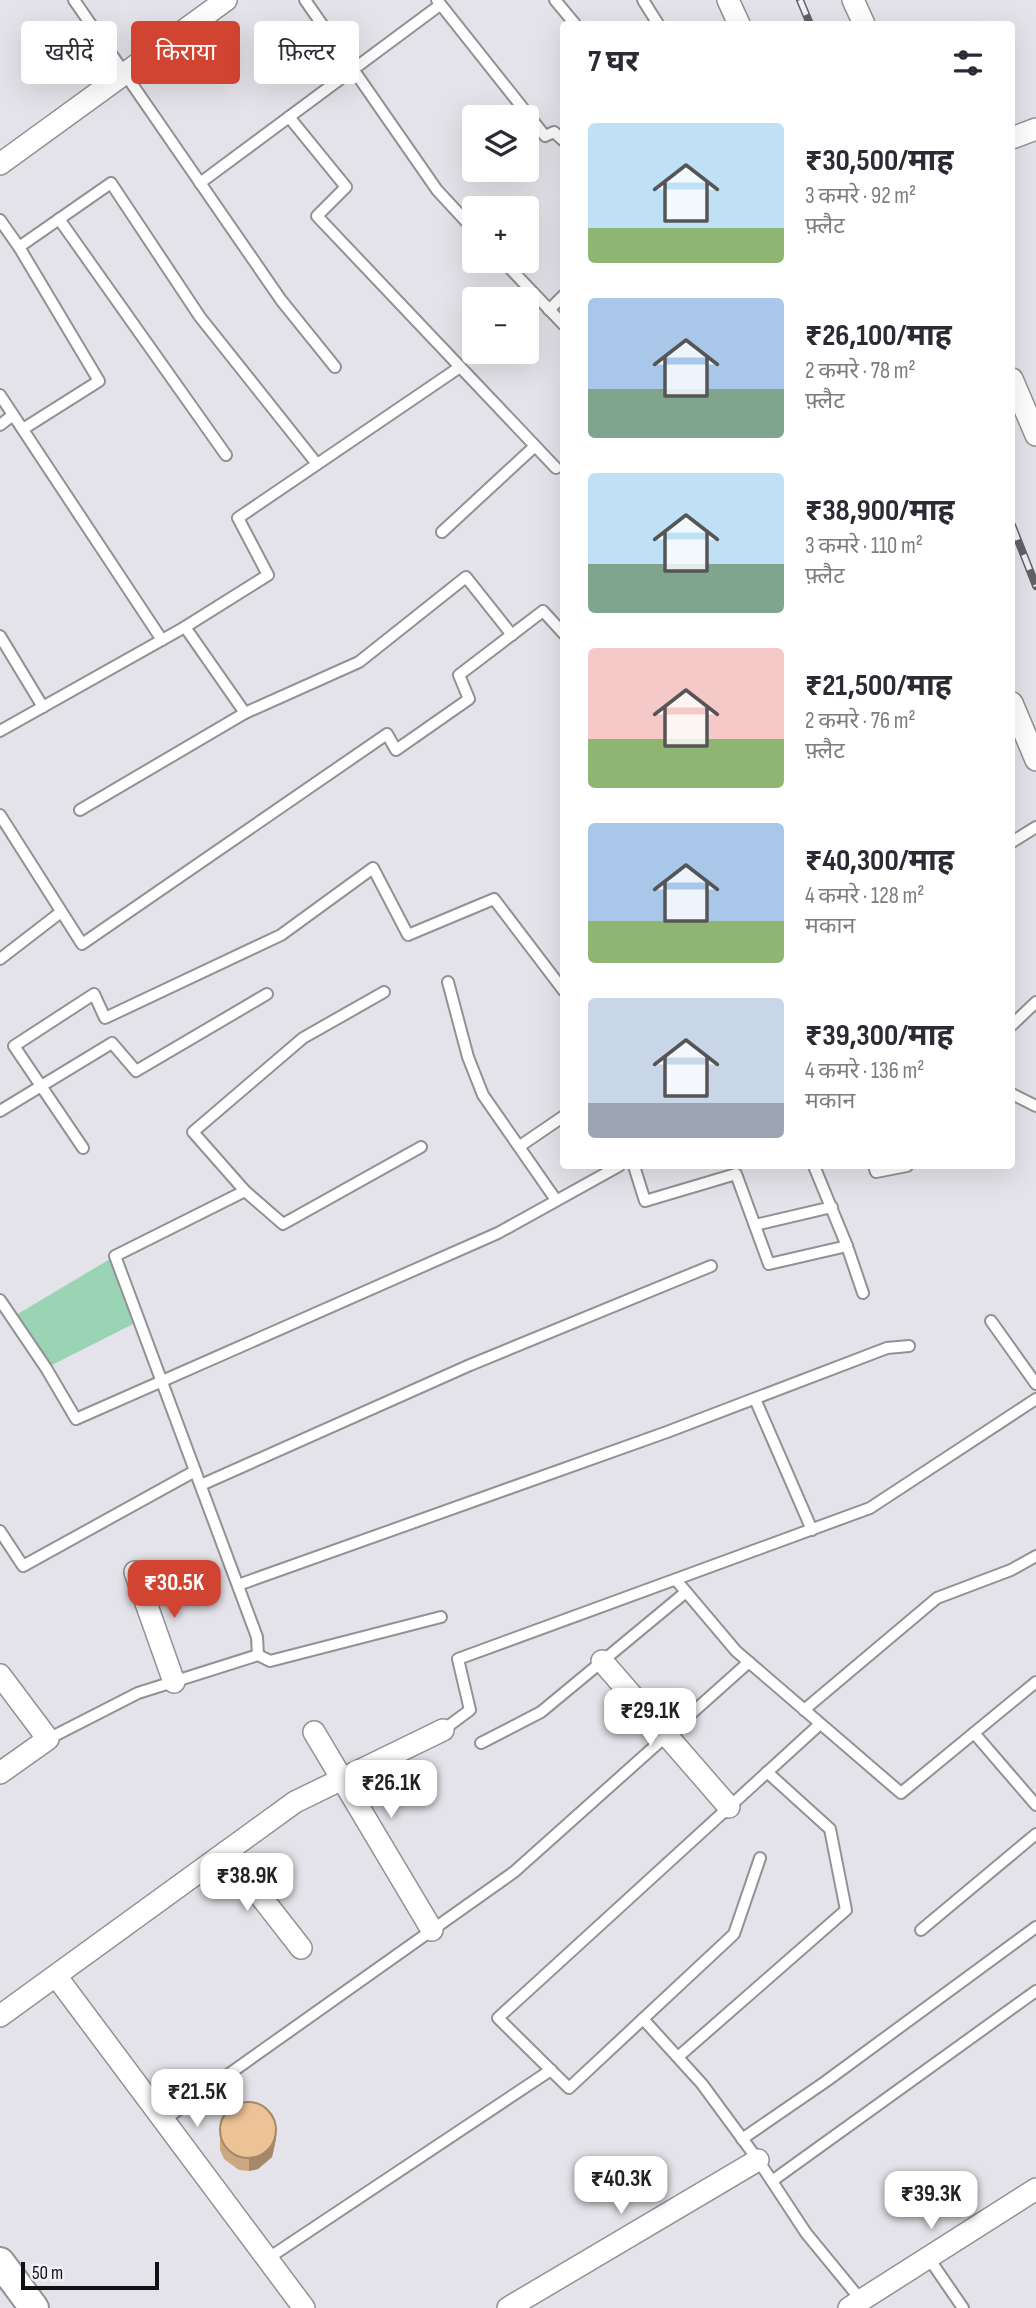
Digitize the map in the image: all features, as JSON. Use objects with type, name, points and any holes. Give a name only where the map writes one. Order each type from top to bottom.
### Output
[{"type":"street","points":[[0,164],[226,0]]},
{"type":"street","points":[[728,0],[738,21]]},
{"type":"street","points":[[858,1],[863,21]]},
{"type":"street","points":[[1015,137],[1036,129]]},
{"type":"street","points":[[1015,387],[1036,435]]},
{"type":"street","points":[[1015,710],[1036,760]]},
{"type":"street","points":[[135,1572],[174,1682]]},
{"type":"street","points":[[602,1661],[729,1807]]},
{"type":"street","points":[[0,1675],[48,1739],[0,1773]]},
{"type":"street","points":[[0,2016],[295,1802],[443,1730]]},
{"type":"street","points":[[314,1732],[432,1930]]},
{"type":"street","points":[[226,1852],[301,1948]]},
{"type":"street","points":[[56,1976],[304,2308]]},
{"type":"street","points":[[508,2308],[758,2160]]},
{"type":"street","points":[[855,2304],[1036,2189]]},
{"type":"street","points":[[0,2262],[34,2308]]},
{"type":"lane","points":[[74,0],[281,300],[335,367]]},
{"type":"lane","points":[[305,0],[320,21]]},
{"type":"lane","points":[[555,0],[572,21]]},
{"type":"lane","points":[[643,0],[656,21]]},
{"type":"lane","points":[[359,64],[438,2],[545,136],[554,132],[560,137]]},
{"type":"lane","points":[[359,78],[437,190],[462,217]]},
{"type":"lane","points":[[200,183],[333,84]]},
{"type":"lane","points":[[289,117],[346,187],[317,216],[556,468]]},
{"type":"lane","points":[[19,247],[111,183],[200,317],[317,464]]},
{"type":"lane","points":[[59,219],[226,455]]},
{"type":"lane","points":[[0,220],[99,381],[23,429]]},
{"type":"lane","points":[[514,273],[560,321]]},
{"type":"lane","points":[[549,310],[560,299]]},
{"type":"lane","points":[[0,731],[185,627],[268,575],[238,518],[460,367]]},
{"type":"lane","points":[[0,395],[162,640]]},
{"type":"lane","points":[[0,425],[13,415]]},
{"type":"lane","points":[[442,532],[535,446]]},
{"type":"lane","points":[[80,810],[245,713],[359,662],[466,577],[512,635]]},
{"type":"lane","points":[[0,815],[82,944],[387,734],[397,750],[469,699],[459,675],[543,611],[560,630]]},
{"type":"lane","points":[[185,627],[245,713]]},
{"type":"lane","points":[[0,636],[43,707]]},
{"type":"lane","points":[[1015,840],[1036,827]]},
{"type":"lane","points":[[83,1148],[14,1046],[94,995],[105,1018],[281,935],[373,868],[408,935],[494,899],[560,986]]},
{"type":"lane","points":[[0,959],[61,912]]},
{"type":"lane","points":[[448,982],[468,1057],[483,1095],[556,1200]]},
{"type":"lane","points":[[383,992],[303,1038],[193,1132],[245,1191],[283,1224],[421,1147]]},
{"type":"lane","points":[[0,1111],[112,1043],[136,1070],[267,994]]},
{"type":"lane","points":[[1015,1022],[1036,1002]]},
{"type":"lane","points":[[1015,1096],[1036,1106]]},
{"type":"lane","points":[[520,1146],[560,1119]]},
{"type":"lane","points":[[0,1300],[46,1368],[76,1419],[498,1233],[613,1169]]},
{"type":"lane","points":[[635,1169],[645,1201],[736,1174],[769,1264],[847,1246]]},
{"type":"lane","points":[[815,1169],[863,1293]]},
{"type":"lane","points":[[875,1169],[876,1172],[892,1169]]},
{"type":"lane","points":[[245,1191],[115,1255],[257,1637],[258,1656]]},
{"type":"lane","points":[[755,1225],[832,1207]]},
{"type":"lane","points":[[201,1485],[470,1365],[711,1266]]},
{"type":"lane","points":[[0,1324],[11,1318]]},
{"type":"lane","points":[[991,1321],[1036,1384]]},
{"type":"lane","points":[[238,1584],[654,1437],[887,1348],[909,1346]]},
{"type":"lane","points":[[755,1399],[812,1530]]},
{"type":"lane","points":[[443,1730],[470,1710],[458,1659],[870,1508],[1036,1399]]},
{"type":"lane","points":[[0,1531],[23,1566],[195,1471]]},
{"type":"lane","points":[[804,1710],[937,1598],[1011,1570],[1036,1556]]},
{"type":"lane","points":[[676,1580],[736,1651],[901,1793],[1036,1682]]},
{"type":"lane","points":[[481,1743],[541,1712],[686,1592]]},
{"type":"lane","points":[[48,1739],[138,1693],[258,1656],[270,1661],[441,1617]]},
{"type":"lane","points":[[164,2120],[514,1872],[749,1662]]},
{"type":"lane","points":[[760,1858],[734,1934],[569,2088],[498,2018],[820,1724]]},
{"type":"lane","points":[[974,1733],[1036,1805]]},
{"type":"lane","points":[[678,2057],[846,1910],[831,1829],[767,1772]]},
{"type":"lane","points":[[920,1930],[1036,1834]]},
{"type":"lane","points":[[742,2139],[825,2082],[1036,1927]]},
{"type":"lane","points":[[772,2181],[1036,1991]]},
{"type":"lane","points":[[643,2019],[702,2084],[758,2160],[855,2304]]},
{"type":"lane","points":[[267,2259],[551,2070]]},
{"type":"lane","points":[[928,2258],[963,2308]]},
{"type":"green space","points":[[115,1256],[139,1321],[46,1368],[11,1318]]},
{"type":"building","points":[[248,2102],[259,2104],[268,2110],[274,2119],[274,2141],[268,2150],[259,2156],[248,2158],[237,2156],[228,2150],[222,2141],[220,2130],[222,2119],[228,2110],[237,2104]]},
{"type":"railway","points":[[800,0],[809,21]]},
{"type":"railway","points":[[1015,533],[1036,586]]}]
